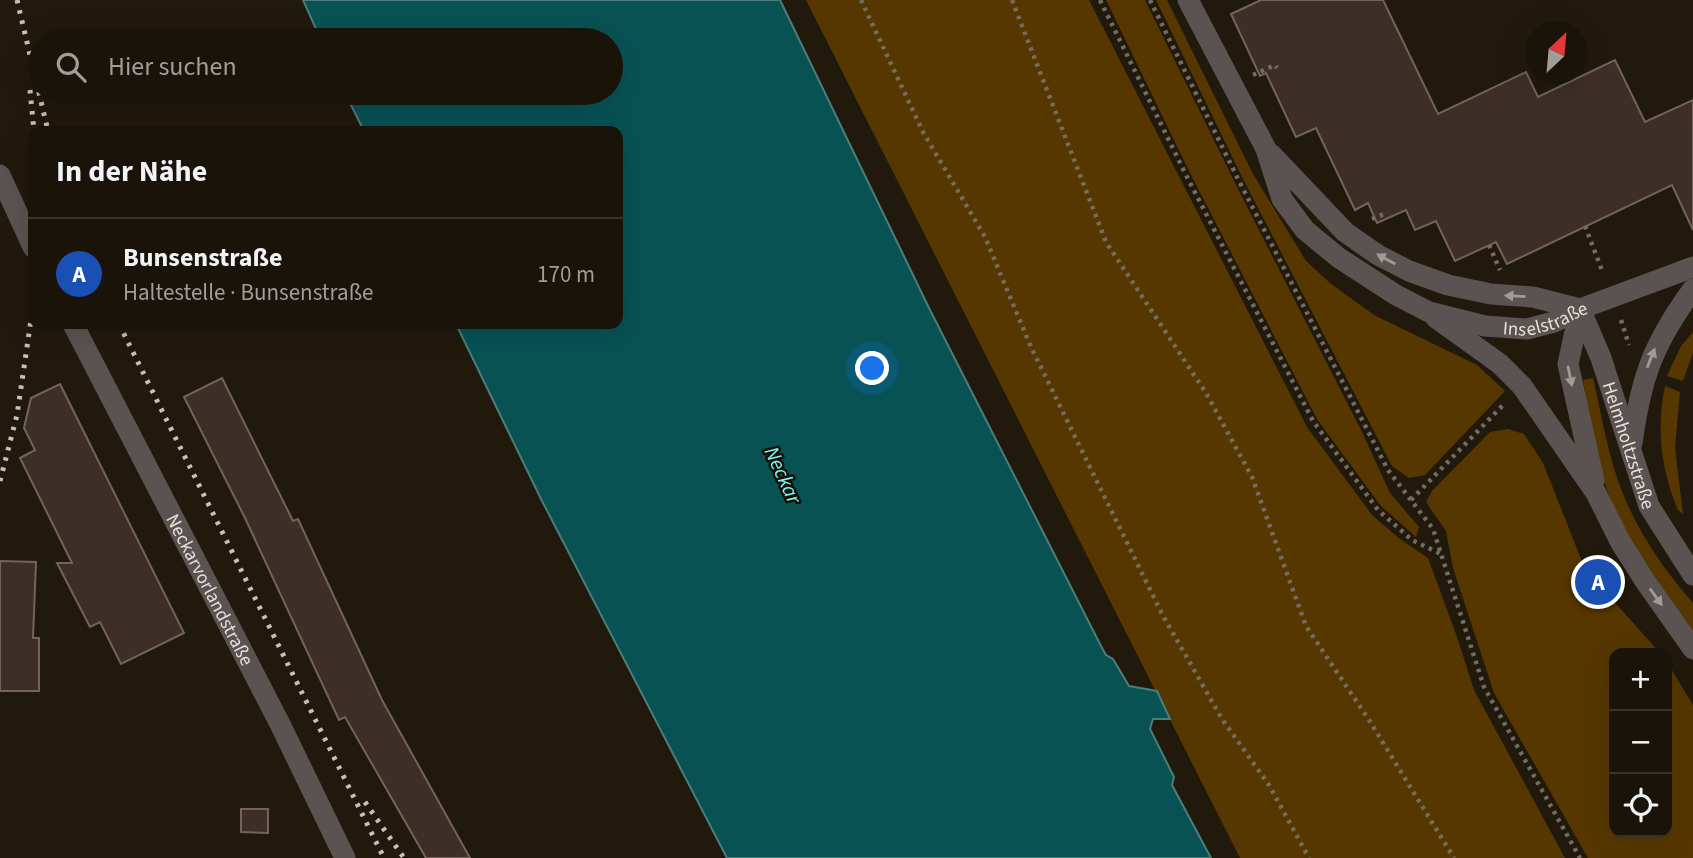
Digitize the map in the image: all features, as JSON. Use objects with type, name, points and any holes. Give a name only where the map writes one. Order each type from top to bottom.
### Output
[{"type":"street","name":"Inselstraße","points":[[1188,0],[1266,149],[1282,199],[1305,230],[1368,280],[1429,312],[1485,326],[1527,329],[1554,322],[1580,309]]},
{"type":"street","name":"Inselstraße","points":[[1266,149],[1345,232],[1378,255],[1409,271],[1448,285],[1491,294],[1533,297],[1580,309]]},
{"type":"street","points":[[0,175],[28,236]]},
{"type":"street","points":[[1596,493],[1567,364],[1580,309],[1693,267]]},
{"type":"street","points":[[1631,449],[1637,407],[1649,363],[1666,329],[1693,289]]},
{"type":"street","name":"Helmholtzstraße","points":[[1580,309],[1601,358],[1649,506],[1691,571]]},
{"type":"street","points":[[1429,312],[1500,364],[1522,386],[1596,493],[1621,543],[1693,649]]},
{"type":"street","name":"Neckarvorlandstraße","points":[[76,329],[280,724],[345,858]]},
{"type":"path","points":[[861,0],[923,132],[985,237],[1031,347],[1162,614],[1222,719],[1269,785],[1309,858]]},
{"type":"path","points":[[1012,0],[1107,242],[1206,393],[1251,477],[1306,626],[1369,720],[1454,858]]},
{"type":"path","points":[[1100,0],[1191,185],[1313,421],[1378,510],[1412,540],[1441,554]]},
{"type":"path","points":[[1150,0],[1239,181],[1382,458],[1433,528],[1484,687],[1580,858]]},
{"type":"path","points":[[1264,70],[1275,65],[1277,68]]},
{"type":"path","points":[[1585,226],[1603,274]]},
{"type":"path","points":[[1489,245],[1506,282]]},
{"type":"path","points":[[1622,321],[1632,352]]},
{"type":"path","points":[[1411,500],[1512,396]]},
{"type":"shaded area","points":[[806,0],[1089,0],[1307,427],[1372,515],[1428,558],[1474,690],[1565,858],[1240,858]]},
{"type":"shaded area","points":[[1106,0],[1145,0],[1390,493],[1419,527],[1416,537],[1380,505],[1317,419],[1189,171]]},
{"type":"shaded area","points":[[1156,0],[1167,0],[1253,174],[1306,261],[1330,283],[1374,315],[1477,365],[1505,391],[1425,475],[1409,478],[1392,466],[1243,179]]},
{"type":"shaded area","points":[[1693,332],[1693,353],[1683,381],[1667,376],[1681,346]]},
{"type":"shaded area","points":[[1593,378],[1609,451],[1623,494],[1654,552],[1693,603],[1693,631],[1638,551],[1605,486],[1583,380]]},
{"type":"shaded area","points":[[1665,386],[1680,392],[1675,448],[1683,514],[1678,510],[1672,495],[1664,465],[1661,418]]},
{"type":"shaded area","points":[[1508,429],[1524,434],[1543,463],[1585,569],[1656,648],[1609,648],[1609,837],[1672,837],[1672,670],[1693,705],[1693,858],[1588,858],[1494,693],[1453,568],[1446,531],[1426,502],[1432,491],[1490,432]]},
{"type":"water","name":"Neckar","points":[[303,0],[780,0],[929,308],[1101,646],[1106,655],[1113,659],[1129,686],[1157,691],[1170,719],[1153,719],[1150,729],[1174,777],[1172,785],[1211,858],[727,858],[542,501],[458,329],[623,329],[623,126],[362,126],[351,105],[623,105],[623,28],[316,28]]},
{"type":"building","points":[[1261,0],[1383,0],[1438,114],[1525,72],[1525,84],[1532,84],[1538,97],[1565,84],[1588,84],[1588,73],[1615,60],[1645,122],[1693,100],[1693,230],[1672,185],[1507,264],[1496,242],[1455,261],[1436,221],[1415,230],[1406,210],[1377,223],[1368,203],[1355,210],[1316,128],[1296,137],[1266,73],[1260,76],[1231,14]]},
{"type":"building","points":[[222,378],[293,521],[298,519],[382,700],[470,858],[426,858],[345,717],[339,720],[245,518],[184,397]]},
{"type":"building","points":[[60,384],[184,633],[121,664],[100,622],[90,627],[57,563],[72,563],[20,458],[35,450],[24,428],[31,398]]},
{"type":"building","points":[[0,561],[36,562],[33,638],[39,638],[39,691],[0,691]]},
{"type":"building","points":[[241,809],[268,809],[268,833],[241,832]]},
{"type":"railway","points":[[17,0],[28,46]]},
{"type":"railway","points":[[31,105],[34,126]]},
{"type":"railway","points":[[42,105],[47,126]]},
{"type":"railway","points":[[0,481],[17,415],[30,329]]},
{"type":"railway","points":[[121,329],[384,858]]},
{"type":"railway","points":[[365,802],[404,858]]},
{"type":"place","name":"Bunsenstraße","points":[[1598,582]]}]
